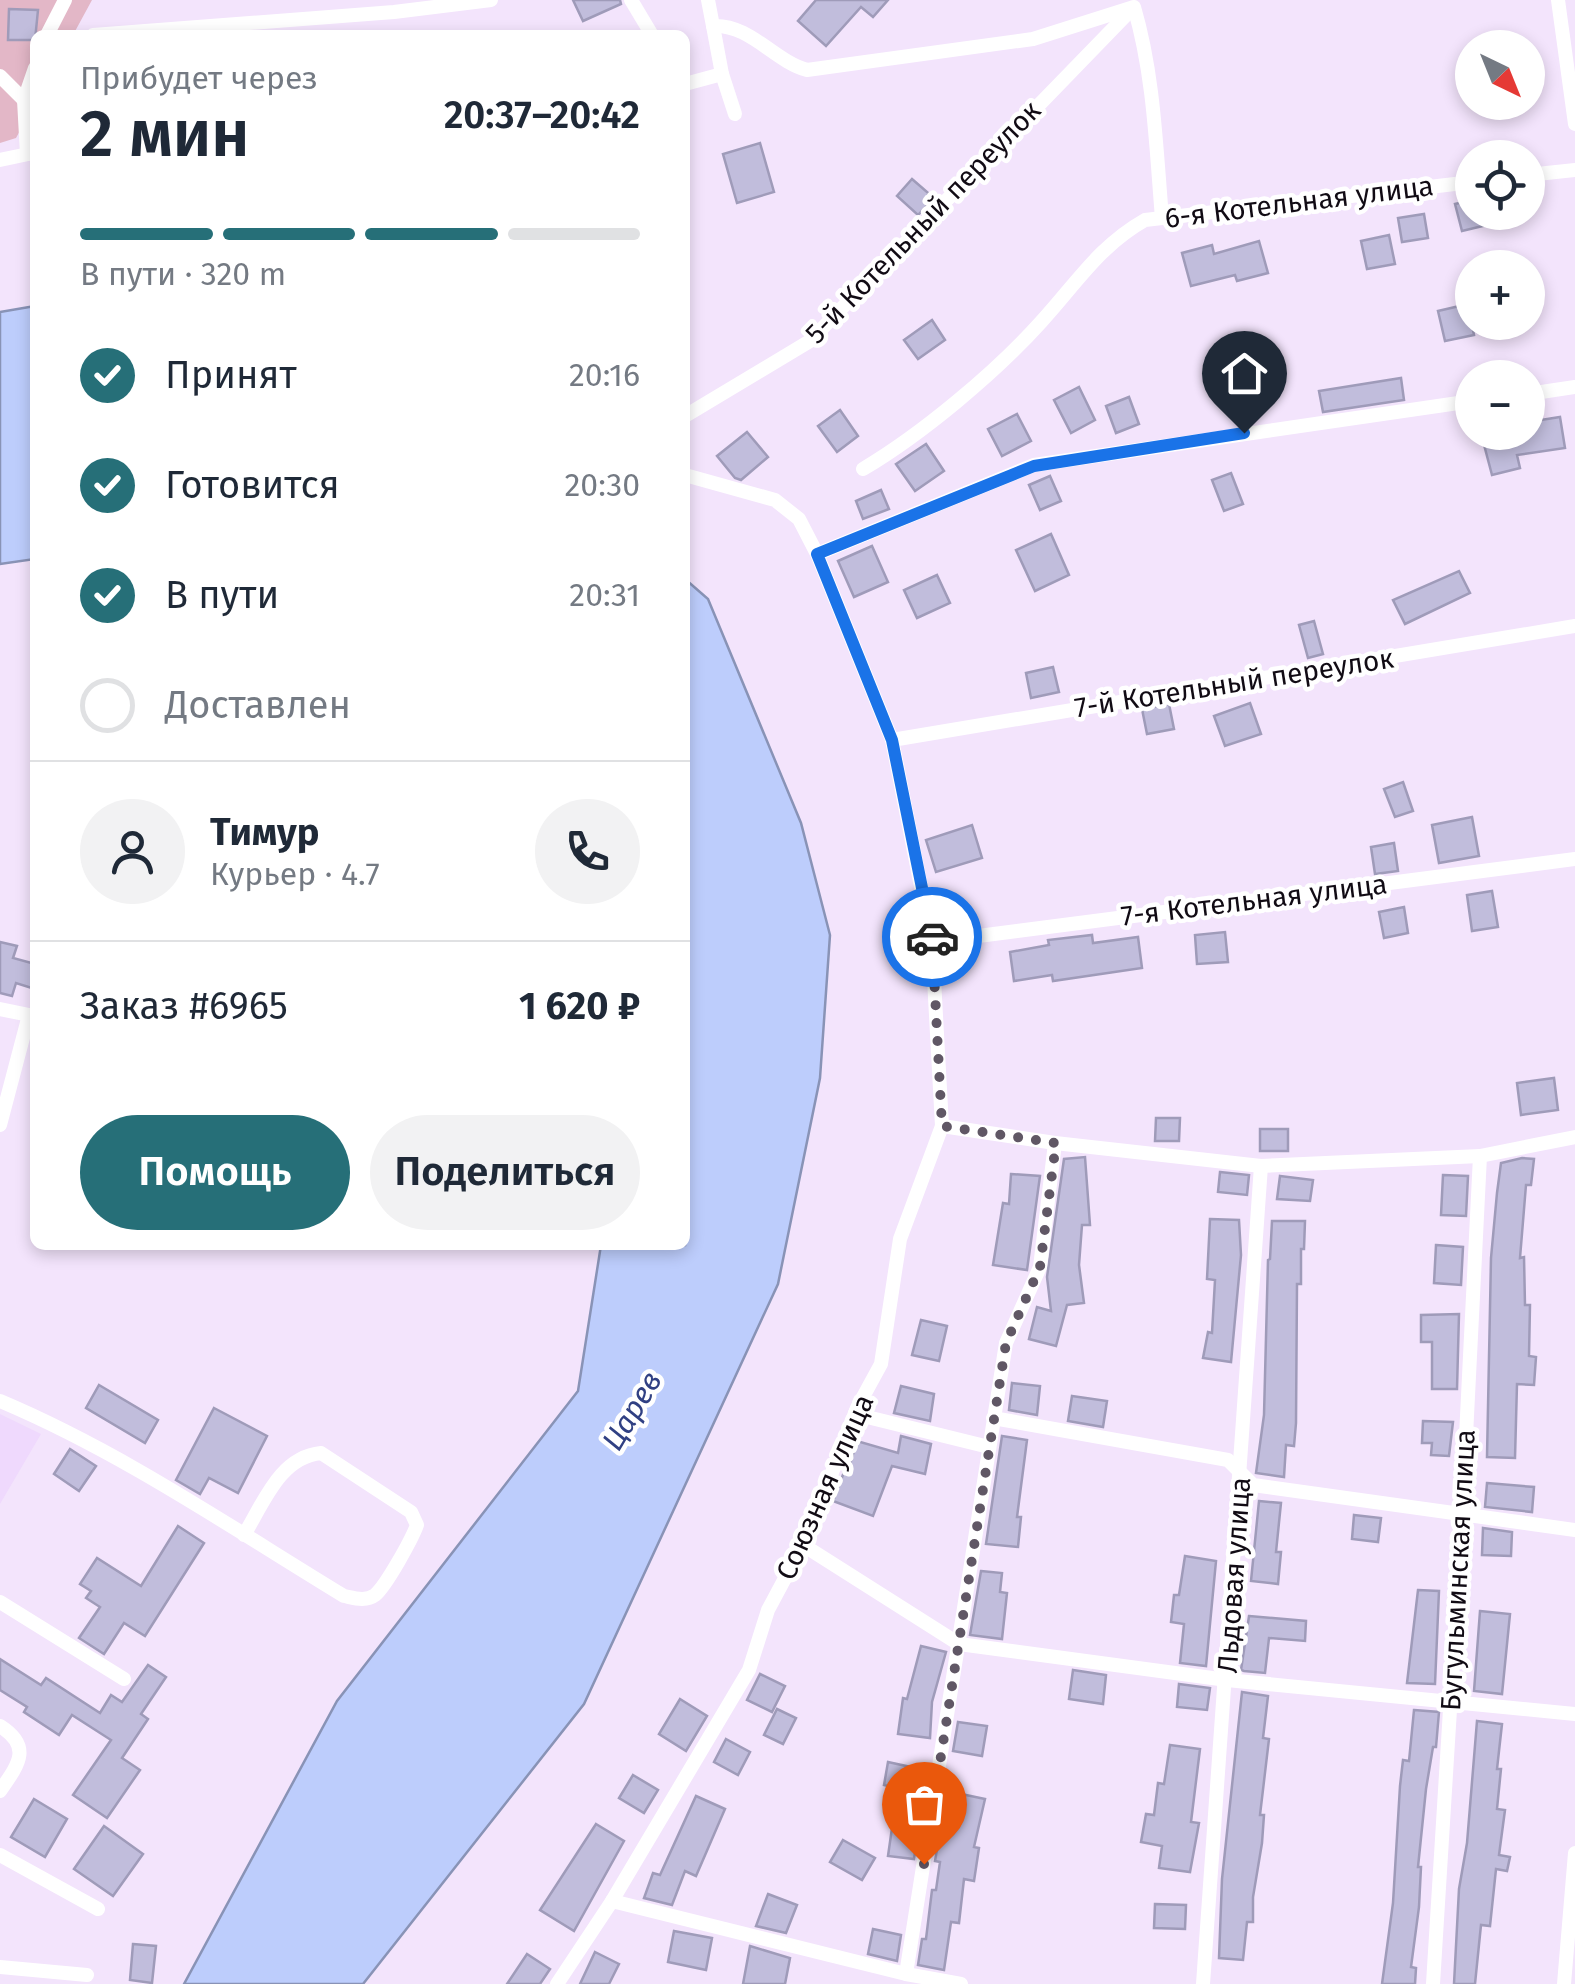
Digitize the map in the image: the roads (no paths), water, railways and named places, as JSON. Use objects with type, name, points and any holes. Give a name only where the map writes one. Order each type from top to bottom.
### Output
[{"type":"street","points":[[49,30],[65,0]]},
{"type":"street","points":[[158,30],[394,12],[491,0]]},
{"type":"street","points":[[631,0],[649,30]]},
{"type":"street","points":[[708,0],[734,114]]},
{"type":"street","points":[[1558,0],[1575,124]]},
{"type":"street","points":[[713,26],[727,26],[792,66],[807,70],[1033,39],[1136,3],[1152,91],[1162,218]]},
{"type":"street","name":"5-й Котельный переулок","points":[[690,413],[810,341],[1136,3]]},
{"type":"street","points":[[690,83],[722,74]]},
{"type":"street","points":[[0,76],[24,100]]},
{"type":"street","points":[[30,83],[24,100],[30,145]]},
{"type":"street","points":[[0,160],[30,153]]},
{"type":"street","points":[[1545,173],[1575,170]]},
{"type":"street","name":"6-я Котельная улица","points":[[862,468],[902,446],[1017,347],[1112,240],[1144,220],[1455,184]]},
{"type":"street","points":[[1545,391],[1575,387]]},
{"type":"street","points":[[817,554],[1034,466],[1455,404]]},
{"type":"street","name":"Союзная улица","points":[[558,1984],[612,1902],[748,1670],[768,1610],[803,1545],[855,1414],[881,1364],[900,1239],[942,1126],[932,942],[892,740],[817,554],[799,519],[775,500],[690,476]]},
{"type":"street","name":"7-й Котельный переулок","points":[[892,740],[1575,626]]},
{"type":"street","name":"7-я Котельная улица","points":[[932,942],[1575,858]]},
{"type":"street","points":[[0,1009],[30,1016]]},
{"type":"street","points":[[0,1126],[30,1023]]},
{"type":"street","points":[[942,1126],[1261,1166],[1480,1156],[1575,1137]]},
{"type":"street","points":[[906,1974],[1006,1343],[1040,1267],[1056,1143]]},
{"type":"street","name":"Бугульминская улица","points":[[1433,1984],[1480,1156]]},
{"type":"street","name":"Льдовая улица","points":[[1203,1984],[1261,1166]]},
{"type":"street","points":[[0,1400],[48,1421],[344,1596],[361,1600],[374,1596],[417,1526],[411,1512],[322,1453],[306,1454],[286,1466],[244,1535]]},
{"type":"street","points":[[855,1414],[989,1447]]},
{"type":"street","points":[[993,1418],[1228,1460],[1253,1485],[1575,1530]]},
{"type":"street","points":[[803,1545],[958,1644],[1227,1680],[1575,1714]]},
{"type":"street","points":[[0,1602],[124,1679]]},
{"type":"street","points":[[0,1726],[14,1734],[21,1748],[18,1765],[0,1791]]},
{"type":"street","points":[[1564,1984],[1575,1852]]},
{"type":"street","points":[[0,1854],[98,1908]]},
{"type":"street","points":[[612,1902],[906,1974],[962,1984]]},
{"type":"street","points":[[0,1966],[87,1975]]},
{"type":"water","points":[[30,307],[30,560],[0,564],[0,312]]},
{"type":"water","name":"Царев","points":[[690,583],[708,599],[801,823],[830,935],[820,1078],[778,1284],[584,1704],[363,1984],[184,1984],[337,1701],[578,1391],[600,1250],[690,1250]]}]
